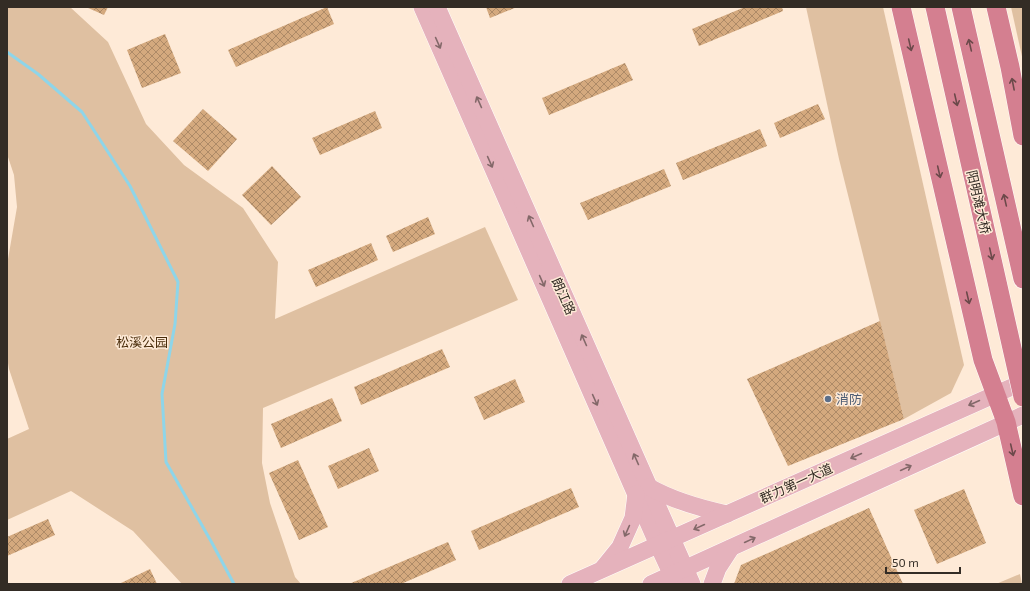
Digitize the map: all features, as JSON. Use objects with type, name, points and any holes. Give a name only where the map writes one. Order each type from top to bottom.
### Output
[{"type":"highway","points":[[901,7],[983,360],[1006,422],[1023,496]]},
{"type":"highway","points":[[927,7],[952,80]]},
{"type":"highway","name":"阳明滩大桥","points":[[935,7],[1023,397]]},
{"type":"highway","name":"阳明滩大桥","points":[[961,7],[1023,278]]},
{"type":"highway","points":[[996,7],[1010,67],[1023,136]]},
{"type":"main road","name":"朗江路","points":[[422,7],[681,578]]},
{"type":"main road","name":"朗江路","points":[[437,7],[642,490]]},
{"type":"main road","name":"群力第一大道","points":[[570,584],[1023,382]]},
{"type":"main road","points":[[651,584],[681,578],[731,548],[1023,415]]},
{"type":"main road","points":[[602,570],[620,547],[642,490],[704,510],[726,514]]},
{"type":"main road","points":[[712,584],[718,568],[731,548]]},
{"type":"green space","name":"松溪公园","points":[[7,7],[70,7],[108,42],[146,124],[184,165],[243,208],[278,262],[275,319],[485,227],[518,300],[263,408],[262,463],[270,503],[295,577],[301,584],[182,584],[133,531],[71,491],[7,520],[7,439],[29,429],[9,369],[7,357],[7,265],[17,207],[14,175],[7,154]]},
{"type":"green space","points":[[806,7],[883,7],[964,365],[951,393],[904,419],[839,159]]},
{"type":"green space","points":[[1011,7],[1023,7],[1023,61]]},
{"type":"green space","points":[[1020,574],[1022,584],[996,584]]},
{"type":"building","points":[[86,7],[108,7],[104,15]]},
{"type":"building","points":[[327,7],[334,24],[236,67],[228,50]]},
{"type":"building","points":[[486,7],[517,7],[490,18]]},
{"type":"building","points":[[745,7],[782,7],[783,11],[699,46],[692,29]]},
{"type":"building","points":[[165,34],[181,73],[142,88],[127,50]]},
{"type":"building","points":[[625,63],[633,80],[549,115],[542,98]]},
{"type":"building","points":[[818,104],[825,119],[780,138],[774,123]]},
{"type":"building","points":[[203,109],[237,139],[208,171],[173,141]]},
{"type":"building","points":[[375,111],[382,128],[320,155],[312,138]]},
{"type":"building","points":[[760,129],[767,146],[683,180],[676,163]]},
{"type":"building","points":[[272,166],[301,197],[271,225],[242,195]]},
{"type":"building","points":[[664,169],[671,186],[588,220],[580,203]]},
{"type":"building","points":[[428,217],[435,234],[393,252],[386,236]]},
{"type":"building","points":[[371,243],[378,260],[316,287],[308,270]]},
{"type":"building","name":"消防","points":[[880,321],[904,419],[788,466],[747,379]]},
{"type":"building","points":[[442,349],[450,367],[361,405],[354,387]]},
{"type":"building","points":[[515,379],[525,402],[484,420],[474,397]]},
{"type":"building","points":[[332,398],[342,421],[281,448],[271,424]]},
{"type":"building","points":[[369,448],[379,471],[338,489],[328,466]]},
{"type":"building","points":[[298,460],[328,527],[299,540],[269,473]]},
{"type":"building","points":[[571,488],[579,507],[479,550],[471,531]]},
{"type":"building","points":[[964,489],[986,543],[937,564],[914,510]]},
{"type":"building","points":[[869,508],[903,584],[734,584],[741,565]]},
{"type":"building","points":[[48,519],[55,535],[7,556],[7,537]]},
{"type":"building","points":[[448,542],[456,560],[401,584],[349,584]]},
{"type":"building","points":[[150,569],[157,584],[119,584]]},
{"type":"waterway","points":[[7,52],[38,74],[82,112],[130,186],[178,282],[175,324],[162,394],[166,462],[234,584]]},
{"type":"place","name":"消防","points":[[828,399]]}]
